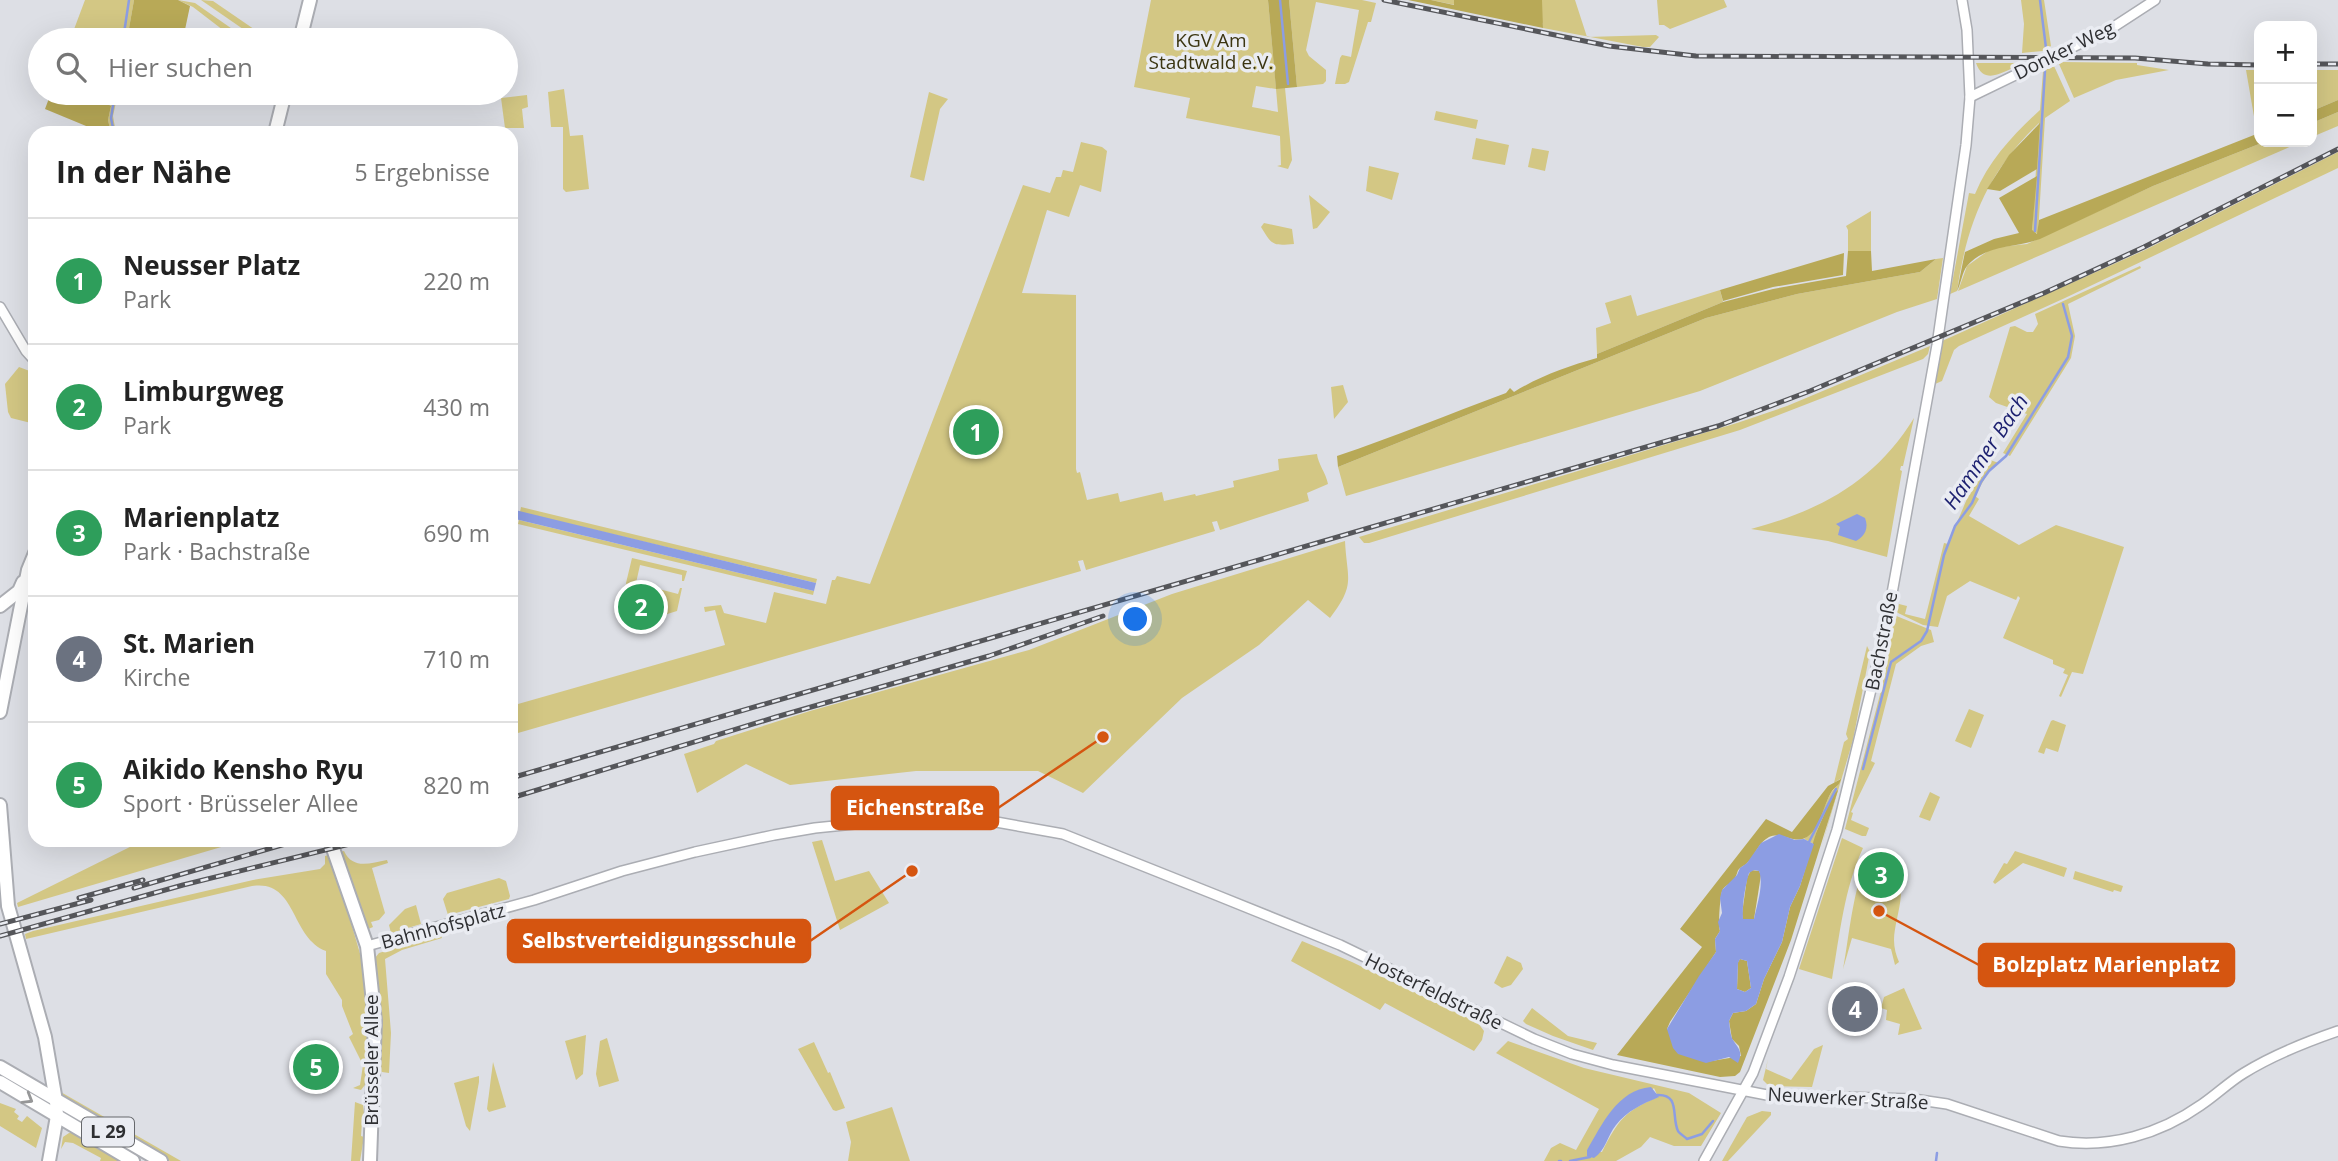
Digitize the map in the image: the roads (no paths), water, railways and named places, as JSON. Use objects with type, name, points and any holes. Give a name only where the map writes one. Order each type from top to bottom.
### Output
[{"type":"main road","points":[[303,28],[310,0]]},
{"type":"main road","points":[[277,126],[282,105]]},
{"type":"main road","points":[[0,606],[19,591],[28,570]]},
{"type":"main road","points":[[0,712],[28,570]]},
{"type":"main road","points":[[0,805],[8,906],[51,1068],[56,1101],[57,1116],[50,1161]]},
{"type":"main road","name":"Brüsseler Allee","points":[[333,847],[368,946],[375,1021],[370,1161]]},
{"type":"main road","points":[[0,1068],[56,1101]]},
{"type":"main road","points":[[31,1086],[44,1079],[51,1068]]},
{"type":"main road","points":[[0,1082],[57,1116]]},
{"type":"main road","name":"L 29","points":[[56,1101],[161,1161]]},
{"type":"main road","name":"L 29","points":[[57,1116],[133,1161]]},
{"type":"street","name":"Bachstraße","points":[[1704,1161],[1753,1073],[1799,948],[1838,830],[1885,632],[1933,368],[1961,187],[1970,97],[1967,30],[1962,0]]},
{"type":"street","name":"Donker Weg","points":[[1970,97],[2112,28],[2155,0]]},
{"type":"street","points":[[0,307],[28,353]]},
{"type":"street","name":"Hosterfeldstraße","points":[[518,905],[600,878],[695,852],[815,828],[913,818],[985,820],[1063,834],[1340,945],[1547,1045],[1613,1065],[1743,1091]]},
{"type":"street","name":"Bahnhofsplatz","points":[[368,946],[518,905]]},
{"type":"street","name":"Neuwerker Straße","points":[[1743,1091],[1767,1095],[1913,1099],[1947,1104],[2059,1141],[2099,1144],[2150,1132],[2179,1119],[2243,1073],[2338,1031]]},
{"type":"water","points":[[518,511],[816,583],[814,591],[518,520]]},
{"type":"water","points":[[1857,514],[1865,518],[1866,522],[1862,537],[1856,541],[1838,535],[1840,527],[1836,524]]},
{"type":"water","points":[[1779,834],[1814,844],[1790,907],[1782,942],[1764,979],[1756,1004],[1746,1011],[1733,1013],[1729,1021],[1732,1038],[1739,1048],[1738,1063],[1729,1057],[1706,1063],[1678,1054],[1673,1048],[1667,1029],[1716,952],[1715,939],[1720,931],[1718,922],[1722,913],[1722,890],[1761,843]],"holes":[[[1759,871],[1760,876],[1754,919],[1743,919],[1746,884],[1749,873]],[[1740,959],[1747,961],[1751,988],[1745,992],[1737,989]]]},
{"type":"water","points":[[1651,1087],[1659,1097],[1641,1105],[1620,1120],[1598,1155],[1594,1158],[1587,1156],[1587,1150],[1612,1110],[1629,1095]]},
{"type":"waterway","points":[[125,28],[129,0]]},
{"type":"waterway","points":[[1280,0],[1288,84]]},
{"type":"waterway","name":"Hammer Bach","points":[[2040,0],[2046,48]]},
{"type":"waterway","name":"Hammer Bach","points":[[2035,231],[2045,71]]},
{"type":"waterway","points":[[113,105],[113,126]]},
{"type":"waterway","name":"Hammer Bach","points":[[1863,769],[1891,662],[1921,641],[1927,631],[1944,555],[1955,526],[1972,503],[1989,471],[2006,456],[2068,357],[2072,336],[2063,304]]},
{"type":"waterway","name":"Hammer Bach","points":[[1809,842],[1836,789]]},
{"type":"waterway","name":"Hammer Bach","points":[[1656,1095],[1664,1095],[1672,1102],[1678,1131],[1687,1139],[1702,1134],[1713,1121]]},
{"type":"waterway","points":[[1936,1161],[1937,1153]]},
{"type":"waterway","name":"Hammer Bach","points":[[1570,1161],[1590,1157]]},
{"type":"railway","points":[[1384,0],[1609,46],[1696,56],[2135,58],[2254,65]]},
{"type":"railway","points":[[2317,64],[2338,64]]},
{"type":"railway","points":[[518,776],[1718,426],[1810,391],[2044,293],[2144,247],[2338,149]]},
{"type":"railway","points":[[518,796],[776,717],[989,656],[1103,616]]},
{"type":"railway","points":[[134,888],[275,847]]},
{"type":"railway","points":[[0,936],[183,885],[338,847]]},
{"type":"railway","points":[[79,898],[143,880]]},
{"type":"railway","points":[[0,924],[91,900]]},
{"type":"place","name":"Neusser Platz","points":[[976,432]]},
{"type":"place","name":"Limburgweg","points":[[641,607]]},
{"type":"place","name":"Eichenstraße","points":[[1103,737]]},
{"type":"place","name":"Selbstverteidigungsschule","points":[[912,871]]},
{"type":"place","name":"Marienplatz","points":[[1881,875]]},
{"type":"place","name":"Bolzplatz Marienplatz","points":[[1879,911]]},
{"type":"place","name":"St. Marien","points":[[1855,1009]]},
{"type":"place","name":"Aikido Kensho Ryu","points":[[316,1067]]},
{"type":"park label","name":"KGV Am Stadtwald e.V.","points":[[1211,51]]}]
